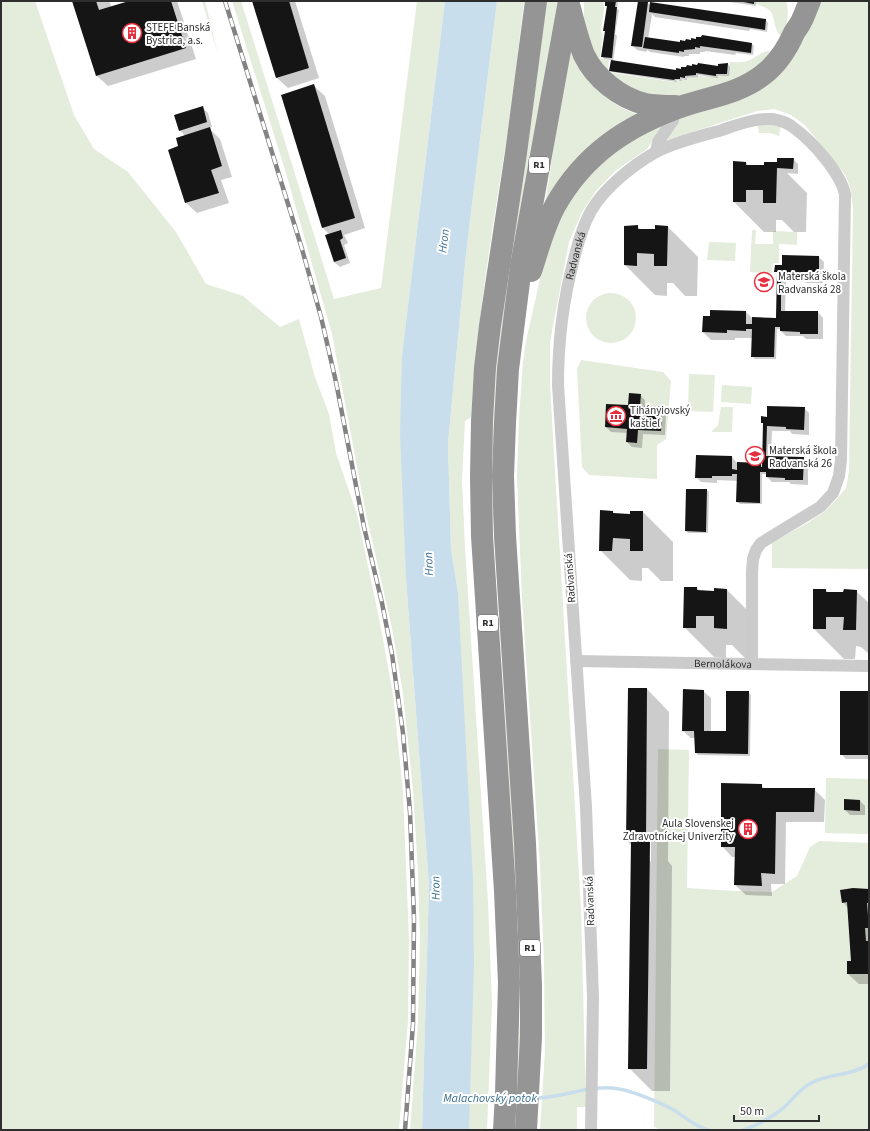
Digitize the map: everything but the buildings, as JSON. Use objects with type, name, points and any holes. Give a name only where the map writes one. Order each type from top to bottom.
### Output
[{"type":"highway","name":"R1","points":[[504,1130],[509,983],[505,891],[482,536],[482,421],[485,368],[490,326],[516,153],[536,1]]},
{"type":"highway","name":"R1","points":[[526,1130],[531,1037],[530,941],[505,536],[505,423],[512,327],[521,266],[569,2]]},
{"type":"highway","points":[[569,2],[579,42],[585,57],[595,72],[605,82],[617,92],[633,100],[657,106],[679,108]]},
{"type":"highway","points":[[512,327],[554,207],[567,186],[582,167],[614,140],[633,128],[679,108],[720,96],[747,85],[764,74],[780,58],[790,43],[795,32],[801,2]]},
{"type":"street","points":[[656,152],[658,142],[673,120],[679,108]]},
{"type":"street","name":"Radvanská","points":[[591,1130],[593,997],[586,808],[558,385],[558,364],[562,322],[576,249],[583,228],[591,211],[616,180],[656,152],[751,121],[772,119],[793,127],[810,142],[837,176],[843,186],[845,194],[841,460],[839,476],[833,493],[820,507],[767,538],[756,550],[753,559],[752,572],[752,664]]},
{"type":"street","name":"Bernolákova","points":[[576,661],[869,666]]},
{"type":"green space","points":[[1,1],[35,1],[74,115],[94,149],[128,172],[176,232],[206,284],[243,296],[280,327],[299,319],[315,377],[329,414],[336,453],[357,514],[393,694],[403,792],[409,941],[408,1020],[399,1130],[1,1130]]},
{"type":"green space","points":[[202,1],[205,1],[218,54]]},
{"type":"green space","points":[[232,1],[241,1],[334,299],[381,288],[417,1],[445,1],[402,355],[406,579],[429,885],[422,1130],[410,1130],[418,1023],[420,939],[413,790],[403,693],[392,628],[366,514],[332,334],[286,173]]},
{"type":"green space","points":[[497,1],[524,1],[516,78],[484,289],[474,374],[471,417],[465,421],[462,481],[488,902],[492,1003],[487,1130],[469,1130],[458,593],[451,549],[448,443],[466,254]]},
{"type":"green space","points":[[546,1],[562,1],[508,303],[524,946],[519,1130],[515,1130],[520,1012],[519,946],[494,535],[492,446],[496,371],[504,303],[527,154]]},
{"type":"green space","points":[[584,1],[603,1],[604,8],[601,31],[603,35],[600,58],[609,60],[608,72],[672,82],[699,76],[714,77],[728,75],[730,62],[748,61],[763,52],[768,51],[772,54],[763,64],[739,78],[684,96],[640,96],[606,74],[584,36]]},
{"type":"green space","points":[[756,1],[786,1],[788,10],[787,19],[782,37],[777,31],[771,12],[762,6],[755,4]]},
{"type":"green space","points":[[819,1],[869,1],[869,569],[772,568],[772,543],[824,512],[846,488],[849,471],[853,208],[850,187],[846,176],[805,125],[791,115],[774,109],[757,111],[667,140],[668,136],[680,119],[688,114],[742,96]]},
{"type":"green space","points":[[569,48],[608,99],[622,108],[638,115],[544,210]]},
{"type":"green space","points":[[757,124],[781,125],[779,136],[770,133],[759,133]]},
{"type":"green space","points":[[662,125],[647,149],[615,171],[596,191],[582,212],[569,242],[550,342],[550,384],[581,909],[586,1107],[577,1107],[577,1130],[540,1130],[545,1051],[544,964],[540,865],[522,598],[517,477],[523,362],[526,341],[542,270],[565,202],[616,146]]},
{"type":"green space","points":[[752,230],[756,230],[755,244],[773,244],[773,231],[797,232],[797,245],[779,244],[779,263],[773,263],[772,273],[750,272]]},
{"type":"green space","points":[[709,242],[736,243],[735,261],[707,260]]},
{"type":"green space","points":[[611,293],[620,295],[631,304],[636,318],[634,327],[625,338],[611,343],[602,341],[591,332],[586,318],[588,309],[597,298]]},
{"type":"green space","points":[[581,360],[663,372],[671,381],[666,439],[657,445],[657,479],[589,475],[582,467],[577,369]]},
{"type":"green space","points":[[689,374],[715,375],[713,412],[688,411]]},
{"type":"green space","points":[[722,385],[752,387],[751,404],[721,402]]},
{"type":"green space","points":[[721,407],[733,407],[732,432],[711,432],[718,425]]},
{"type":"green space","points":[[658,749],[689,750],[687,888],[772,892],[797,876],[810,847],[819,841],[869,843],[869,1130],[661,1130],[654,1127]]},
{"type":"green space","points":[[826,778],[869,779],[869,834],[825,833]]},
{"type":"water","name":"Hron","points":[[445,1],[497,1],[466,254],[448,443],[451,549],[458,593],[473,880],[474,964],[469,1130],[422,1130],[429,885],[406,579],[400,432],[402,355]]},
{"type":"waterway","name":"Malachovský potok","points":[[743,1130],[758,1124],[777,1113],[811,1083],[855,1071],[869,1064]]},
{"type":"waterway","name":"Malachovský potok","points":[[534,1098],[545,1098],[598,1088],[625,1090],[662,1104],[674,1110],[694,1124],[708,1130]]},
{"type":"waterway","name":"Malachovský potok","points":[[466,1097],[498,1097]]},
{"type":"railway","points":[[225,1],[302,249],[321,317],[336,382],[364,527],[382,603],[392,654],[403,733],[410,812],[414,919],[413,1024],[405,1130]]},
{"type":"place","name":"STEFE Banská Bystrica, a.s.","points":[[132,33]]},
{"type":"place","name":"Materská škola Radvanská 28","points":[[764,282]]},
{"type":"place","name":"Tihányiovský kaštieľ","points":[[616,416]]},
{"type":"place","name":"Materská škola Radvanská 26","points":[[755,456]]},
{"type":"place","name":"Aula Slovenskej Zdravotníckej Univerzity","points":[[748,829]]}]
